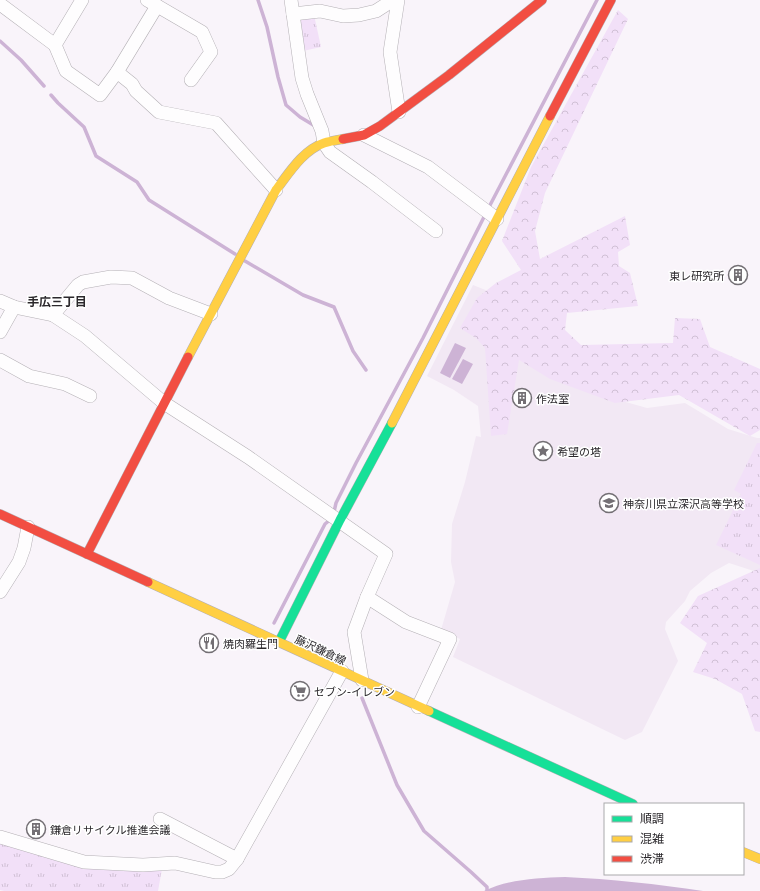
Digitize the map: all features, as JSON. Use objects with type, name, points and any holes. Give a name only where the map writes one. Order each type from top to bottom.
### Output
[{"type":"street","points":[[56,45],[82,0]]},
{"type":"street","points":[[291,0],[302,78],[322,131],[324,143],[330,152],[436,231]]},
{"type":"street","points":[[293,14],[320,11],[343,16],[358,15],[376,11],[393,0]]},
{"type":"street","points":[[398,0],[390,52],[399,112]]},
{"type":"street","points":[[88,554],[164,403],[276,190],[298,162],[308,152],[324,143],[364,135],[399,112],[449,75],[542,0]]},
{"type":"street","points":[[279,642],[340,520],[418,375],[496,219],[611,0]]},
{"type":"street","points":[[0,4],[56,45],[66,71],[100,95],[117,72],[152,3],[202,32],[211,52],[191,80]]},
{"type":"street","points":[[117,72],[132,84],[136,91],[159,112],[216,123],[276,190]]},
{"type":"street","points":[[364,135],[428,166],[496,219]]},
{"type":"street","points":[[53,315],[78,285],[83,282],[111,277],[132,278],[169,298],[211,314]]},
{"type":"street","points":[[0,301],[14,307],[53,315],[85,336],[164,403],[248,457],[340,520],[386,554],[354,632],[362,680]]},
{"type":"street","points":[[0,332],[14,307]]},
{"type":"street","points":[[0,360],[29,376],[65,384],[90,396]]},
{"type":"street","name":"藤沢鎌倉線","points":[[0,514],[418,707],[631,803]]},
{"type":"street","points":[[0,592],[19,562],[24,548],[28,527]]},
{"type":"street","points":[[368,597],[406,622],[450,639],[418,707]]},
{"type":"street","points":[[0,837],[84,862],[143,865],[175,863],[215,872],[222,872],[229,869],[237,859],[342,671]]},
{"type":"street","points":[[160,819],[237,859]]},
{"type":"street","points":[[744,852],[760,859]]},
{"type":"shaded area","name":"神奈川県立深沢高等学校","points":[[473,285],[508,299],[608,397],[647,408],[685,403],[728,429],[760,438],[760,573],[729,563],[711,573],[690,591],[685,601],[666,622],[665,629],[678,661],[642,732],[625,740],[453,657],[460,639],[441,630],[455,582],[451,562],[452,524],[465,482],[476,436],[481,437],[478,406],[454,390],[427,376]]},
{"type":"shaded area","points":[[455,343],[466,348],[450,378],[440,373]]},
{"type":"shaded area","points":[[463,359],[473,364],[462,384],[452,379]]},
{"type":"shaded area","points":[[565,877],[634,882],[703,891],[484,891],[514,882]]},
{"type":"green space","points":[[618,10],[628,19],[545,193],[535,231],[540,259],[625,216],[630,245],[618,252],[619,266],[630,273],[638,306],[567,313],[565,330],[581,345],[673,343],[675,318],[700,319],[710,347],[760,369],[760,430],[750,436],[679,395],[615,403],[550,379],[519,360],[507,434],[491,436],[485,348],[476,338],[460,328],[477,298],[496,283],[521,270],[502,241],[531,167]]},
{"type":"green space","points":[[314,15],[321,47],[303,51],[299,17]]},
{"type":"green space","points":[[757,443],[760,443],[760,565],[716,545],[741,494],[734,490]]},
{"type":"green space","points":[[760,568],[760,732],[755,731],[742,694],[715,679],[693,672],[707,643],[680,623],[698,596]]},
{"type":"green space","points":[[0,841],[162,869],[158,891],[0,890]]},
{"type":"waterway","points":[[258,0],[267,27],[286,105],[300,117],[315,126]]},
{"type":"waterway","points":[[488,209],[597,0]]},
{"type":"waterway","points":[[0,41],[21,60],[44,86]]},
{"type":"waterway","points":[[51,95],[84,127],[96,156],[137,182],[149,200],[235,254]]},
{"type":"waterway","points":[[334,512],[336,503],[356,463],[423,338],[485,215]]},
{"type":"waterway","points":[[245,261],[303,295],[334,307],[353,351],[366,370]]},
{"type":"waterway","points":[[274,623],[325,524],[331,519]]},
{"type":"waterway","points":[[362,698],[397,785],[424,831],[487,887],[487,891]]},
{"type":"traffic: fast","points":[[279,642],[340,520],[392,423]]},
{"type":"traffic: fast","points":[[429,711],[631,803]]},
{"type":"traffic: slow","points":[[392,423],[550,116]]},
{"type":"traffic: slow","points":[[188,357],[276,190],[291,170],[309,151],[324,143],[343,139]]},
{"type":"traffic: slow","points":[[148,582],[429,711]]},
{"type":"traffic: slow","points":[[744,852],[760,859]]},
{"type":"traffic: jam","points":[[343,139],[364,135],[380,126],[449,75],[542,0]]},
{"type":"traffic: jam","points":[[550,116],[611,0]]},
{"type":"traffic: jam","points":[[87,554],[188,357]]},
{"type":"traffic: jam","points":[[0,514],[148,582]]},
{"type":"place","name":"東レ研究所","points":[[738,275]]},
{"type":"place","name":"作法室","points":[[522,398]]},
{"type":"place","name":"希望の塔","points":[[543,451]]},
{"type":"place","name":"神奈川県立深沢高等学校","points":[[609,503]]},
{"type":"place","name":"焼肉羅生門","points":[[209,643]]},
{"type":"place","name":"セブン-イレブン","points":[[300,691]]},
{"type":"place","name":"鎌倉リサイクル推進会議","points":[[36,829]]},
{"type":"district","name":"手広三丁目","points":[[57,301]]}]
